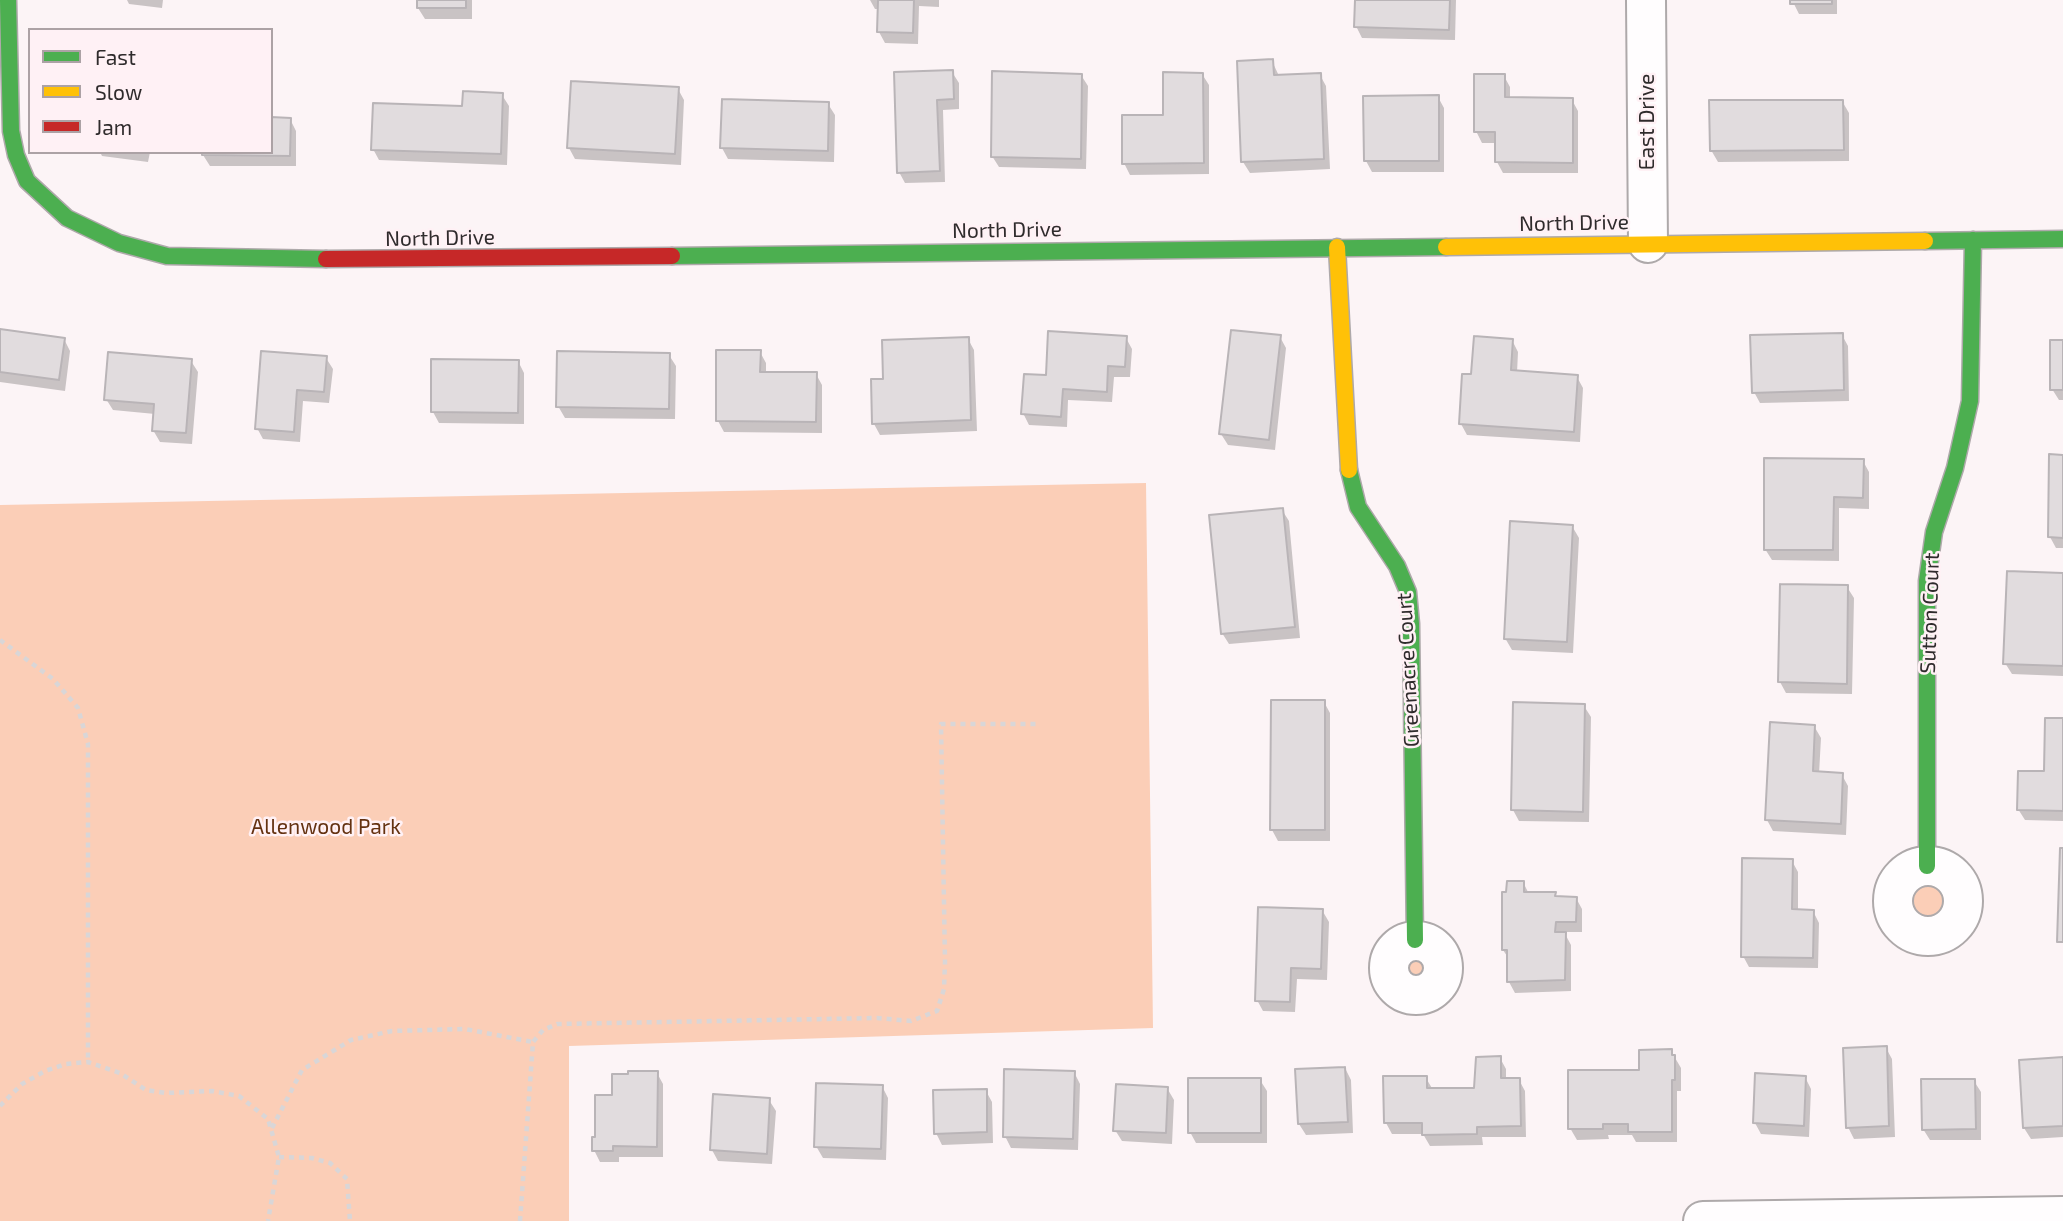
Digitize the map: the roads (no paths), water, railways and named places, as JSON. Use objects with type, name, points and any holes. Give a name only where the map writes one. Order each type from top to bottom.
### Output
[{"type":"street","name":"North Drive","points":[[8,0],[5,131],[27,181],[67,218],[119,243],[166,256],[366,260],[2063,239]]},
{"type":"street","name":"East Drive","points":[[1646,0],[1648,243]]},
{"type":"street","name":"Sutton Court","points":[[1927,866],[1927,580],[1934,532],[1955,468],[1970,401],[1973,240]]},
{"type":"street","name":"Greenacre Court","points":[[1338,247],[1349,470],[1359,507],[1398,566],[1408,592],[1415,940]]},
{"type":"street","points":[[1703,1221],[2063,1216]]},
{"type":"park label","name":"Allenwood Park","points":[[326,827]]}]
